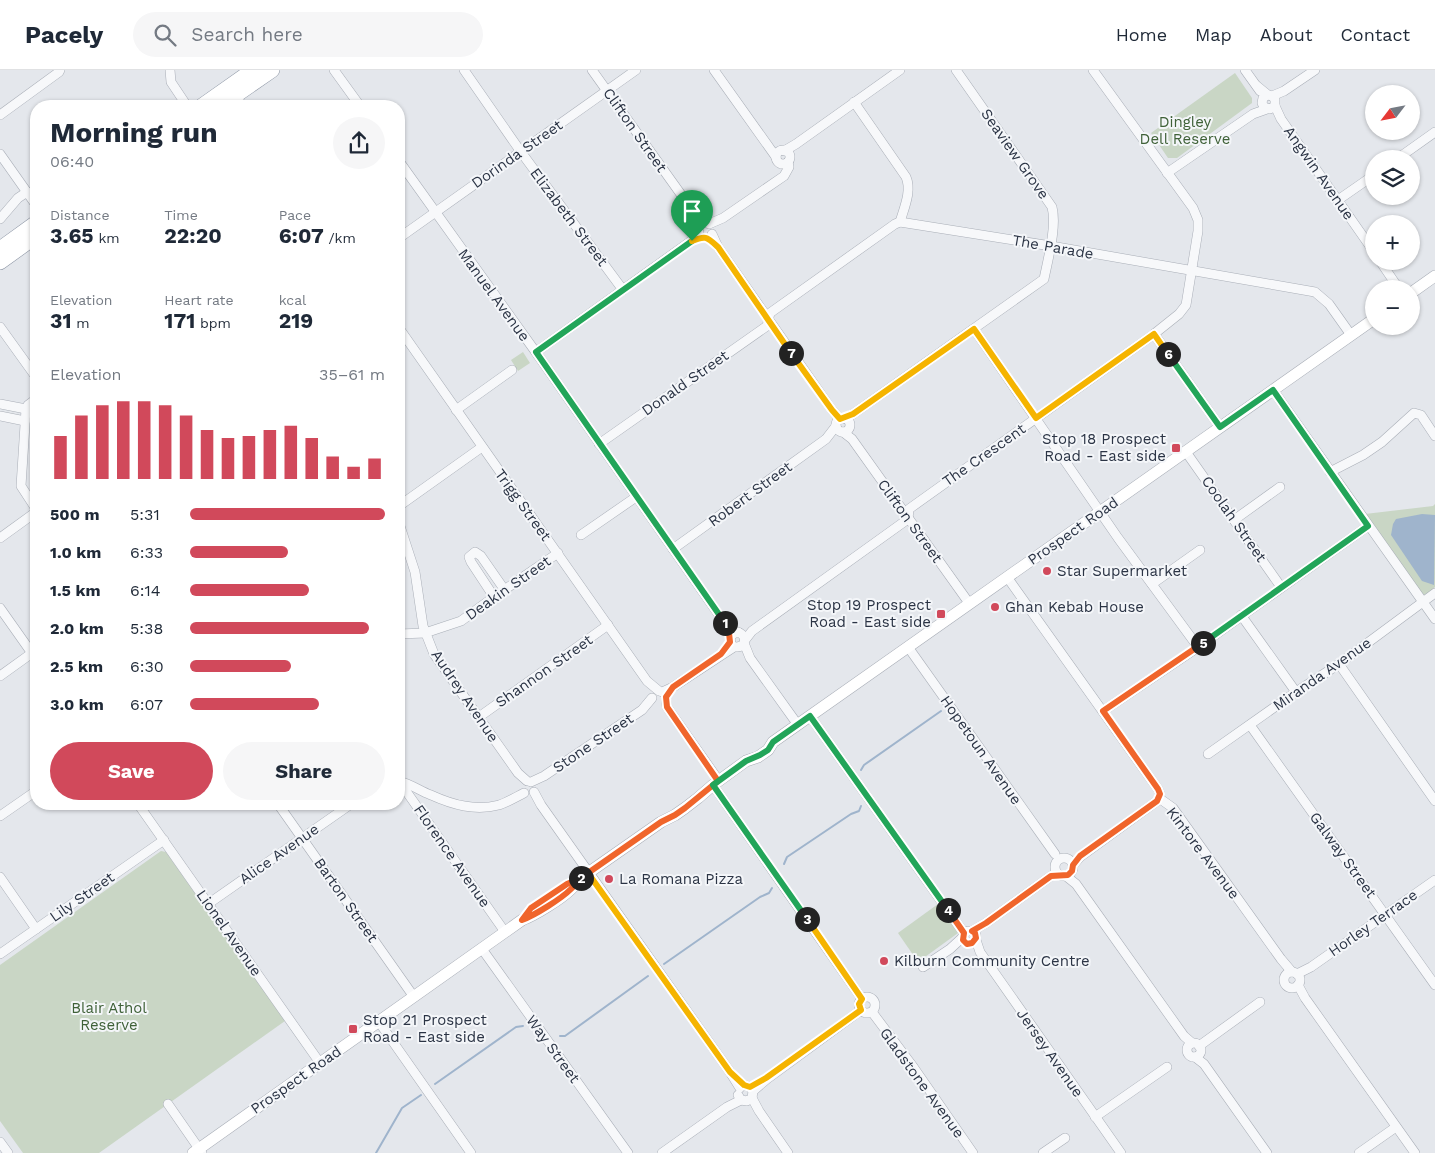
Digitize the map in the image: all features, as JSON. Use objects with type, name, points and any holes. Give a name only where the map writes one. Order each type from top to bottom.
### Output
[{"type":"highway","points":[[210,100],[253,70]]},
{"type":"highway","points":[[240,100],[272,70]]},
{"type":"highway","points":[[0,249],[30,227]]},
{"type":"highway","points":[[0,262],[30,240]]},
{"type":"main road","points":[[1420,287],[1435,276]]},
{"type":"main road","name":"Prospect Road","points":[[198,1152],[482,948],[522,920],[534,916],[570,890],[584,876],[661,822],[685,808],[746,761],[768,750],[773,742],[1365,325]]},
{"type":"street","points":[[0,115],[60,70]]},
{"type":"street","points":[[170,70],[171,82],[183,100]]},
{"type":"street","points":[[334,70],[356,100]]},
{"type":"street","name":"Elizabeth Street","points":[[464,70],[521,152],[623,290]]},
{"type":"street","name":"Clifton Street","points":[[592,70],[969,603]]},
{"type":"street","name":"Dorinda Street","points":[[405,234],[636,70]]},
{"type":"street","points":[[714,70],[769,146],[783,157]]},
{"type":"street","points":[[536,352],[780,178],[783,157],[796,144],[900,70]]},
{"type":"street","name":"Seaview Grove","points":[[842,425],[853,414],[1044,279],[1051,246],[1054,214],[1052,207],[956,70]]},
{"type":"street","name":"The Crescent","points":[[908,519],[908,509],[1154,334],[1179,314],[1186,305],[1198,231],[1198,220],[1193,208],[1093,70]]},
{"type":"street","name":"Angwin Avenue","points":[[1245,70],[1282,119],[1365,239]]},
{"type":"street","points":[[1167,173],[1314,70]]},
{"type":"street","points":[[769,321],[770,313],[900,222],[909,192],[908,182],[854,102]]},
{"type":"street","points":[[1410,150],[1435,132]]},
{"type":"street","points":[[0,154],[30,196]]},
{"type":"street","name":"Manuel Avenue","points":[[405,170],[536,352],[726,626],[798,725]]},
{"type":"street","points":[[1338,200],[1365,181]]},
{"type":"street","points":[[0,219],[18,198],[27,192]]},
{"type":"street","name":"The Parade","points":[[900,222],[1315,292],[1330,304],[1351,335]]},
{"type":"street","name":"Donald Street","points":[[599,444],[767,326],[769,321]]},
{"type":"street","points":[[0,327],[30,369]]},
{"type":"street","points":[[974,329],[1100,512],[1198,647]]},
{"type":"street","points":[[1154,334],[1220,427]]},
{"type":"street","name":"Trigg Street","points":[[405,340],[672,714],[716,783]]},
{"type":"street","points":[[456,410],[512,370]]},
{"type":"street","points":[[1273,390],[1435,619]]},
{"type":"street","points":[[0,404],[26,409]]},
{"type":"street","points":[[30,404],[26,409],[21,486],[30,501]]},
{"type":"street","points":[[1330,472],[1363,455],[1382,442],[1414,413],[1421,415],[1435,436]]},
{"type":"street","points":[[0,416],[25,421]]},
{"type":"street","name":"Robert Street","points":[[673,549],[826,439],[842,425]]},
{"type":"street","points":[[405,500],[482,448]]},
{"type":"street","name":"Coolah Street","points":[[1186,452],[1281,587]]},
{"type":"street","points":[[1234,520],[1280,487]]},
{"type":"street","points":[[581,535],[636,497]]},
{"type":"street","points":[[0,538],[30,516]]},
{"type":"street","name":"Stone Street","points":[[405,782],[431,795],[467,807],[480,808],[501,804],[528,788],[642,710],[908,519]]},
{"type":"street","points":[[1103,711],[1198,647],[1368,526]]},
{"type":"street","name":"Audrey Avenue","points":[[405,543],[415,572],[421,618],[434,654],[541,805],[584,876],[746,1093],[788,1153]]},
{"type":"street","points":[[1152,584],[1200,550]]},
{"type":"street","points":[[494,596],[470,562],[469,556],[475,552],[481,556],[504,589]]},
{"type":"street","name":"Deakin Street","points":[[405,634],[425,633],[461,621],[494,596],[558,553]]},
{"type":"street","name":"Kintore Avenue","points":[[1007,577],[1158,789],[1159,798],[1173,808],[1281,959],[1305,998],[1415,1153]]},
{"type":"street","name":"Miranda Avenue","points":[[1208,754],[1339,664],[1435,593]]},
{"type":"street","points":[[0,608],[30,650]]},
{"type":"street","points":[[1241,615],[1296,692]]},
{"type":"street","name":"Shannon Street","points":[[479,718],[608,625]]},
{"type":"street","name":"Hopetoun Avenue","points":[[908,647],[1062,867],[1195,1049],[1267,1153]]},
{"type":"street","points":[[0,676],[30,658]]},
{"type":"street","points":[[1339,664],[1435,801]]},
{"type":"street","name":"Jersey Avenue","points":[[810,716],[957,922],[970,937],[1121,1153]]},
{"type":"street","name":"Galway Street","points":[[1250,725],[1435,985]]},
{"type":"street","points":[[716,783],[862,999]]},
{"type":"street","name":"Florence Avenue","points":[[405,790],[505,932]]},
{"type":"street","points":[[0,816],[30,795]]},
{"type":"street","points":[[923,967],[970,937],[1062,867],[1159,798]]},
{"type":"street","name":"Lionel Avenue","points":[[142,810],[320,1063]]},
{"type":"street","name":"Barton Street","points":[[282,810],[414,997]]},
{"type":"street","name":"Alice Avenue","points":[[208,904],[342,810]]},
{"type":"street","name":"Lily Street","points":[[0,954],[164,840]]},
{"type":"street","points":[[0,877],[36,929]]},
{"type":"street","name":"Horley Terrace","points":[[1295,979],[1435,880]]},
{"type":"street","name":"Way Street","points":[[482,948],[627,1152]]},
{"type":"street","points":[[867,997],[874,1001],[875,1007],[872,1012],[867,1014],[861,1010],[859,1004],[862,999],[867,997]]},
{"type":"street","points":[[1195,1049],[1260,1002]]},
{"type":"street","points":[[662,1153],[861,1010]]},
{"type":"street","name":"Gladstone Avenue","points":[[872,1012],[914,1068],[973,1153]]},
{"type":"street","points":[[379,1022],[471,1153]]},
{"type":"street","points":[[1095,1117],[1167,1067]]},
{"type":"street","points":[[168,1104],[198,1152]]},
{"type":"street","points":[[1359,1153],[1396,1127]]},
{"type":"street","points":[[1043,1153],[1065,1138]]},
{"type":"green space","name":"Dingley Dell Reserve","points":[[1235,73],[1252,98],[1252,103],[1177,158],[1168,158],[1151,133]]},
{"type":"green space","points":[[523,352],[530,363],[518,371],[511,360]]},
{"type":"green space","points":[[1435,504],[1435,587],[1425,595],[1421,593],[1365,514],[1433,506]]},
{"type":"green space","name":"Blair Athol Reserve","points":[[161,851],[166,852],[285,1021],[99,1153],[23,1153],[0,1121],[0,965]]},
{"type":"green space","points":[[938,904],[958,933],[918,962],[898,933]]},
{"type":"water","points":[[1422,514],[1435,515],[1434,585],[1422,581],[1391,535],[1396,519]]},
{"type":"waterway","points":[[861,770],[864,765],[941,711]]},
{"type":"waterway","points":[[784,864],[787,857],[851,814],[859,811],[861,806]]},
{"type":"waterway","points":[[664,964],[760,897],[769,893],[772,888]]},
{"type":"waterway","points":[[560,1036],[565,1036],[648,976]]},
{"type":"waterway","points":[[435,1084],[516,1027],[523,1026]]},
{"type":"waterway","points":[[376,1153],[402,1108],[421,1095]]},
{"type":"place","name":"Stop 18 Prospect Road - East side","points":[[1176,448]]},
{"type":"place","name":"Star Supermarket","points":[[1047,571]]},
{"type":"place","name":"Ghan Kebab House","points":[[995,607]]},
{"type":"place","name":"Stop 19 Prospect Road - East side","points":[[941,614]]},
{"type":"place","name":"La Romana Pizza","points":[[609,879]]},
{"type":"place","name":"Kilburn Community Centre","points":[[884,961]]},
{"type":"place","name":"Stop 21 Prospect Road - East side","points":[[353,1029]]},
{"type":"route","points":[[692,241],[536,352],[729,633],[730,642],[721,654],[673,687],[666,697],[667,707],[718,781],[713,785],[698,798],[685,808],[661,822],[588,873],[570,890],[534,916],[522,920],[531,908],[567,884],[579,880],[588,873],[730,1072],[744,1085],[750,1087],[766,1078],[861,1010],[859,1004],[862,999],[713,785],[746,761],[758,757],[768,750],[773,742],[810,716],[957,922],[964,933],[963,940],[970,944],[976,940],[976,935],[972,931],[1051,876],[1068,875],[1080,856],[1159,798],[1158,789],[1103,711],[1198,647],[1368,526],[1273,390],[1220,427],[1154,334],[1036,418],[974,329],[853,414],[840,419],[718,247],[702,236],[692,241]]}]
